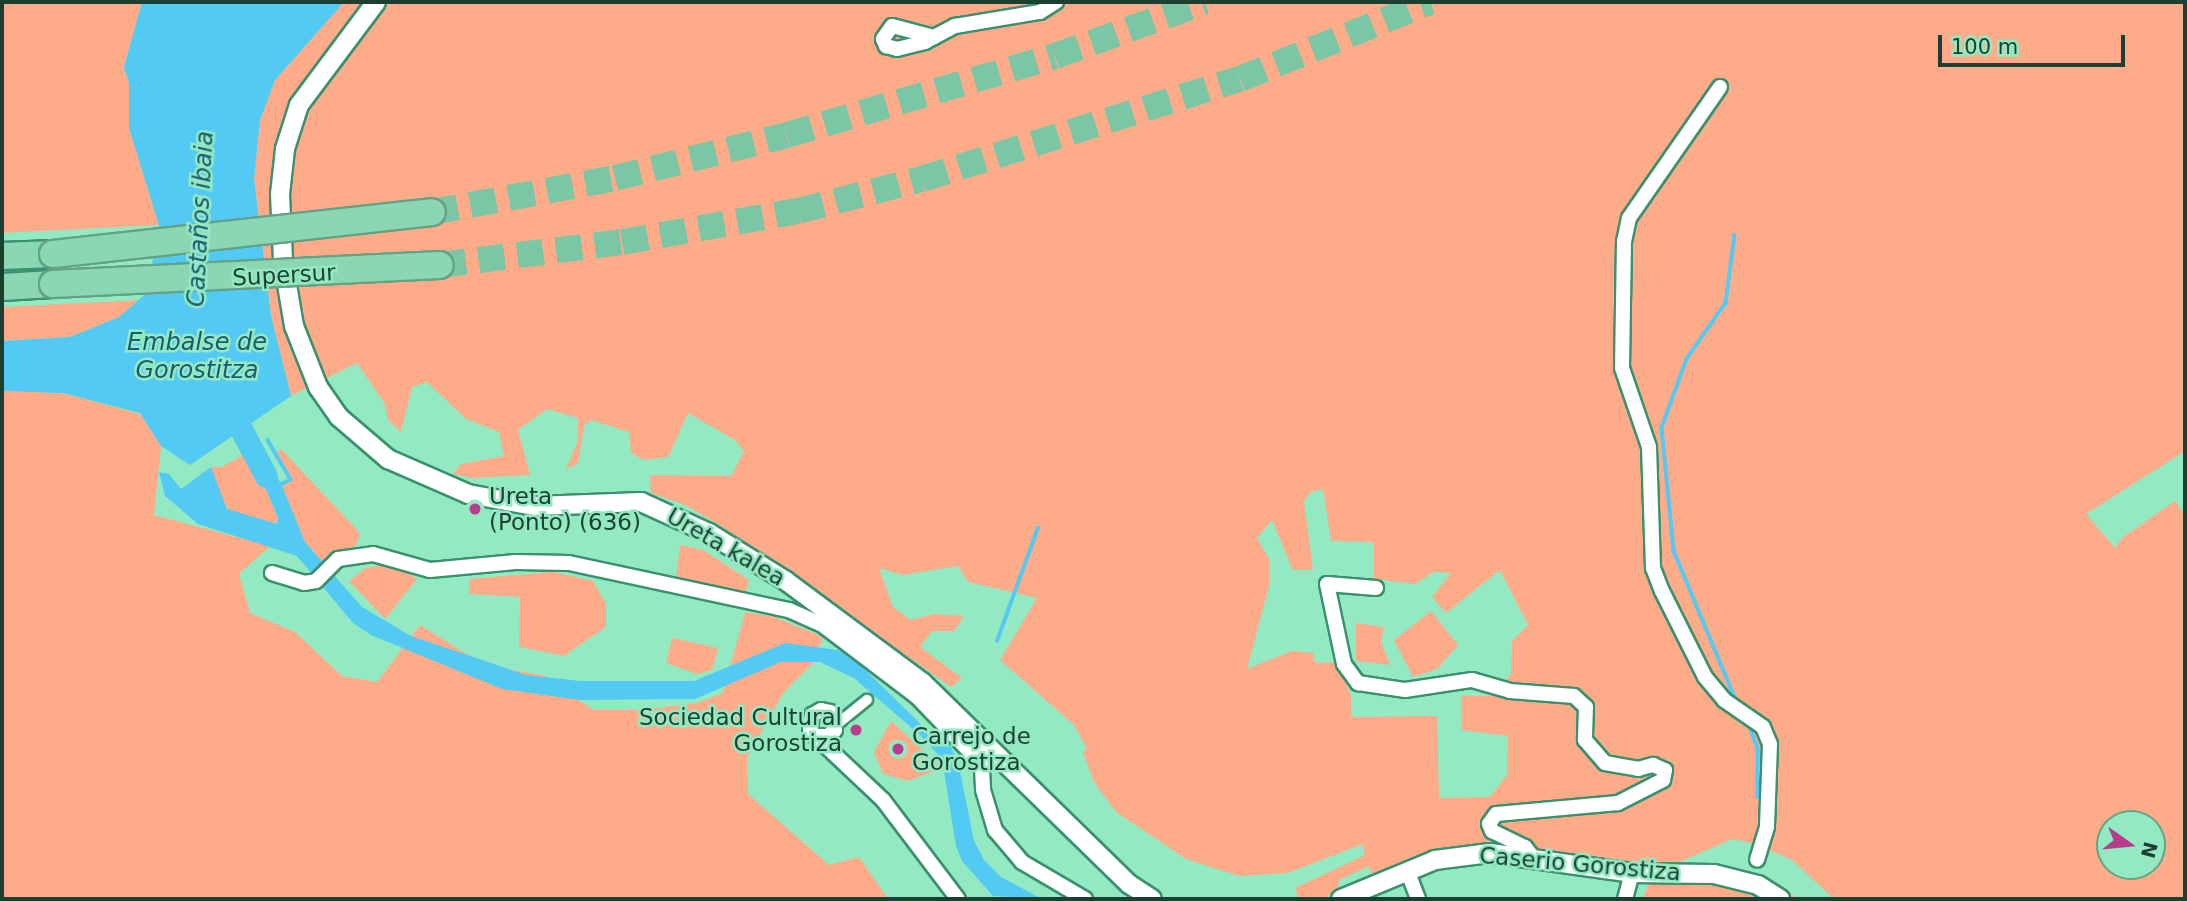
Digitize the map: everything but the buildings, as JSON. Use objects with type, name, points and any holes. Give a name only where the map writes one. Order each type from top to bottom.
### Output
[{"type":"highway","name":"Supersur","points":[[2,256],[53,254],[432,212]]},
{"type":"highway","name":"Supersur","points":[[2,287],[440,264]]},
{"type":"street","name":"Ureta kalea","points":[[376,2],[309,88],[294,118],[282,168],[280,207],[288,294],[304,357],[318,387],[352,430],[388,459],[468,494],[527,506],[641,502],[709,533],[786,581],[912,673],[987,753],[1147,896]]},
{"type":"street","points":[[934,37],[955,26],[1040,12],[1056,2]]},
{"type":"street","points":[[1720,87],[1629,218],[1624,241],[1622,368],[1649,447],[1653,568],[1662,591],[1705,677],[1724,700],[1763,727],[1770,744],[1767,827],[1757,860]]},
{"type":"street","name":"Ureta kalea","points":[[272,573],[294,582],[316,581],[338,559],[373,554],[430,570],[569,563],[789,610],[821,624],[917,697],[971,753],[987,753]]},
{"type":"street","points":[[1376,588],[1327,584],[1344,664],[1358,683],[1405,690],[1472,680],[1510,691],[1574,696],[1586,707],[1585,740],[1605,763],[1639,769],[1653,765],[1665,770],[1663,780],[1618,803],[1496,814],[1489,824],[1492,831],[1525,847],[1535,860]]},
{"type":"street","points":[[817,736],[828,736],[836,725],[867,700]]},
{"type":"street","points":[[836,725],[830,712],[816,711],[809,724],[817,736],[883,800],[958,899]]},
{"type":"street","points":[[987,753],[987,808],[1007,848],[1085,899]]},
{"type":"street","name":"Caserio Gorostiza","points":[[1341,899],[1407,870],[1462,854],[1535,860],[1632,873],[1742,879],[1780,899]]},
{"type":"street","points":[[1407,870],[1418,899]]},
{"type":"street","points":[[1626,899],[1632,873]]},
{"type":"shaded area","points":[[2,2],[142,2],[124,67],[129,83],[129,128],[159,225],[2,233]]},
{"type":"shaded area","points":[[344,2],[2185,2],[2185,451],[2086,514],[2115,548],[2122,538],[2175,501],[2185,516],[2185,899],[1834,899],[1792,860],[1756,844],[1732,839],[1675,864],[1747,870],[1776,882],[1798,899],[1642,899],[1649,884],[1565,869],[1486,861],[1434,867],[1376,888],[1369,866],[1339,880],[1338,889],[1323,899],[1299,899],[1295,888],[1365,855],[1363,844],[1288,873],[1239,876],[1186,859],[1116,812],[1094,782],[1083,752],[1087,748],[1074,725],[1000,660],[1037,598],[968,582],[958,566],[903,575],[879,568],[893,607],[910,620],[935,614],[964,616],[954,631],[932,631],[920,647],[962,678],[951,687],[723,527],[685,505],[651,493],[650,475],[731,476],[744,451],[735,440],[688,413],[668,457],[644,460],[631,453],[629,432],[591,420],[584,426],[578,463],[566,470],[578,440],[578,418],[547,409],[518,430],[530,475],[472,478],[453,474],[461,464],[504,456],[499,432],[466,419],[427,382],[412,387],[401,432],[388,420],[385,404],[357,363],[291,396],[271,316],[254,179],[260,120],[275,80]],"holes":[[[1323,489],[1331,541],[1374,542],[1374,579],[1416,584],[1433,572],[1451,573],[1432,597],[1446,613],[1500,570],[1528,625],[1512,641],[1511,674],[1492,696],[1461,696],[1462,730],[1508,736],[1507,775],[1490,797],[1439,798],[1437,716],[1351,717],[1351,696],[1338,662],[1315,663],[1313,653],[1292,651],[1247,669],[1269,586],[1269,559],[1257,538],[1272,520],[1293,570],[1313,570],[1304,501],[1311,492]]]},
{"type":"shaded area","points":[[142,300],[119,317],[70,337],[2,341],[2,307]]},
{"type":"shaded area","points":[[2,391],[63,393],[140,414],[161,446],[154,515],[270,546],[239,574],[250,613],[295,632],[342,676],[377,682],[420,625],[471,657],[505,669],[543,675],[593,710],[642,710],[697,703],[723,693],[745,612],[775,617],[823,637],[813,663],[783,693],[747,758],[748,794],[829,865],[859,857],[888,899],[2,899]]},
{"type":"shaded area","points":[[281,449],[360,533],[356,545],[325,564],[305,542],[282,486],[293,480],[277,452]]},
{"type":"shaded area","points":[[250,451],[278,518],[276,524],[230,511],[222,500],[211,467],[222,467]]},
{"type":"shaded area","points":[[680,545],[703,550],[749,580],[745,594],[676,579]]},
{"type":"shaded area","points":[[384,565],[400,567],[417,579],[385,619],[349,581],[366,568]]},
{"type":"shaded area","points":[[553,572],[593,581],[606,604],[606,627],[564,656],[519,647],[520,597],[469,594],[469,579]]},
{"type":"shaded area","points":[[1431,611],[1458,645],[1437,669],[1413,677],[1394,640]]},
{"type":"shaded area","points":[[1356,623],[1384,627],[1381,642],[1390,665],[1356,661]]},
{"type":"shaded area","points":[[672,638],[718,648],[712,670],[697,674],[666,663]]},
{"type":"shaded area","name":"Carrejo de Gorostiza","points":[[891,721],[938,764],[932,772],[908,781],[883,774],[874,752]]},
{"type":"water","name":"Embalse de Gorostitza","points":[[142,2],[344,2],[275,80],[260,120],[254,179],[271,316],[291,396],[190,465],[161,446],[140,413],[63,393],[2,391],[2,341],[70,337],[119,317],[157,284],[151,269],[159,225],[129,128],[129,83],[124,67]]},
{"type":"water","points":[[268,437],[293,480],[282,486],[305,542],[362,607],[411,636],[526,675],[580,681],[694,681],[785,643],[838,650],[857,662],[939,742],[947,740],[958,761],[974,841],[984,860],[1001,877],[1042,899],[993,896],[962,861],[956,846],[942,759],[921,736],[854,678],[820,662],[781,662],[695,699],[579,700],[502,689],[371,635],[353,623],[297,556],[198,524],[165,496],[159,472],[169,474],[181,489],[211,467],[227,509],[277,524],[278,518],[250,451],[259,445],[280,482],[288,479],[265,440]]},
{"type":"waterway","points":[[1735,235],[1726,303],[1687,359],[1662,428],[1674,551],[1737,702]]},
{"type":"waterway","points":[[225,399],[266,476]]},
{"type":"waterway","points":[[997,641],[1038,528]]},
{"type":"waterway","points":[[1749,724],[1758,749],[1758,797]]},
{"type":"tunnel","points":[[432,212],[615,178],[787,135],[1055,56],[1205,2]]},
{"type":"tunnel","points":[[440,265],[622,242],[798,211],[922,179],[1240,79],[1430,2]]},
{"type":"place","name":"Ureta (Ponto) (636)","points":[[475,509]]},
{"type":"place","name":"Sociedad Cultural Gorostiza","points":[[856,730]]},
{"type":"place","name":"Carrejo de Gorostiza","points":[[898,749]]},
{"type":"water label","name":"Castaños ibaia","points":[[201,219]]}]
